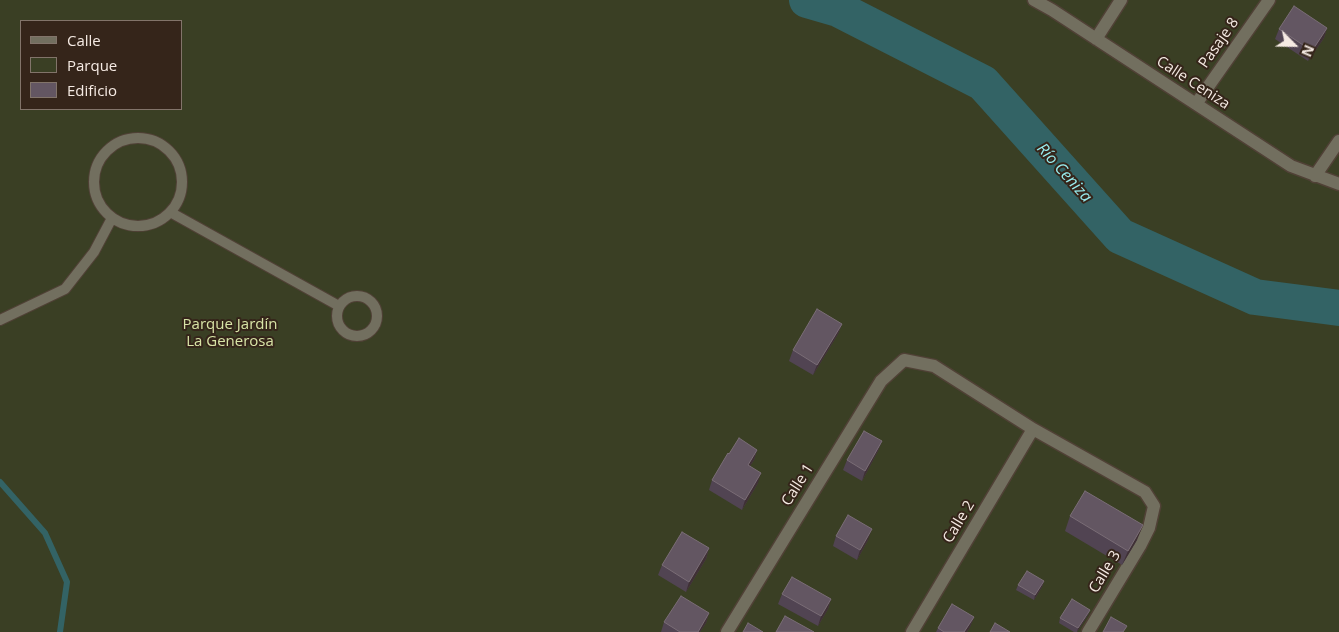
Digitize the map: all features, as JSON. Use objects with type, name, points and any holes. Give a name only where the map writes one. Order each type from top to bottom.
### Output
[{"type":"street","name":"Calle Ceniza","points":[[1034,0],[1292,166],[1339,184]]},
{"type":"street","points":[[1096,39],[1121,0]]},
{"type":"street","name":"Pasaje 8","points":[[1196,104],[1269,0]]},
{"type":"street","points":[[1316,176],[1339,141]]},
{"type":"street","name":"Calle 3","points":[[904,360],[934,366],[1033,429],[1145,492],[1154,506],[1149,528],[1088,632]]},
{"type":"street","name":"Calle 1","points":[[727,632],[881,381],[904,360]]},
{"type":"street","name":"Calle 2","points":[[912,632],[1033,429]]},
{"type":"lane","points":[[139,137],[153,140],[166,147],[176,159],[181,173],[181,188],[177,202],[170,212],[155,222],[140,226],[126,224],[112,218],[102,208],[96,195],[94,181],[96,167],[102,155],[112,145],[125,139],[139,137]]},
{"type":"lane","points":[[170,212],[339,306]]},
{"type":"lane","points":[[0,320],[65,289],[94,252],[112,218]]},
{"type":"lane","points":[[356,296],[369,300],[376,311],[375,325],[365,334],[359,336],[347,334],[339,325],[337,312],[339,306],[343,301],[356,296]]},
{"type":"green space","name":"Parque Jardín La Generosa","points":[[0,0],[1339,0],[1339,632],[0,632]]},
{"type":"building","points":[[1294,6],[1327,28],[1312,51],[1279,29]]},
{"type":"building","points":[[817,309],[842,324],[817,365],[793,350]]},
{"type":"building","points":[[864,431],[882,441],[865,471],[847,460]]},
{"type":"building","points":[[739,438],[757,450],[748,465],[761,473],[745,500],[712,480]]},
{"type":"building","points":[[1085,491],[1143,525],[1128,551],[1070,516]]},
{"type":"building","points":[[848,515],[872,529],[860,550],[836,536]]},
{"type":"building","points":[[682,532],[709,548],[689,582],[662,565]]},
{"type":"building","points":[[1027,571],[1044,581],[1035,595],[1018,585]]},
{"type":"building","points":[[792,577],[831,599],[821,616],[782,594]]},
{"type":"building","points":[[681,596],[709,613],[698,632],[680,632],[664,622]]},
{"type":"building","points":[[1072,599],[1090,610],[1078,628],[1060,618]]},
{"type":"building","points":[[952,604],[974,617],[964,632],[944,632],[938,628]]},
{"type":"building","points":[[785,616],[814,632],[776,632]]},
{"type":"building","points":[[1111,617],[1127,626],[1123,632],[1103,632]]},
{"type":"building","points":[[748,623],[763,632],[743,632]]},
{"type":"building","points":[[995,623],[1010,632],[990,632]]},
{"type":"waterway","name":"Río Ceniza","points":[[807,0],[838,9],[983,83],[1120,236],[1255,297],[1339,308]]},
{"type":"waterway","points":[[0,482],[45,533],[67,582],[60,632]]}]
